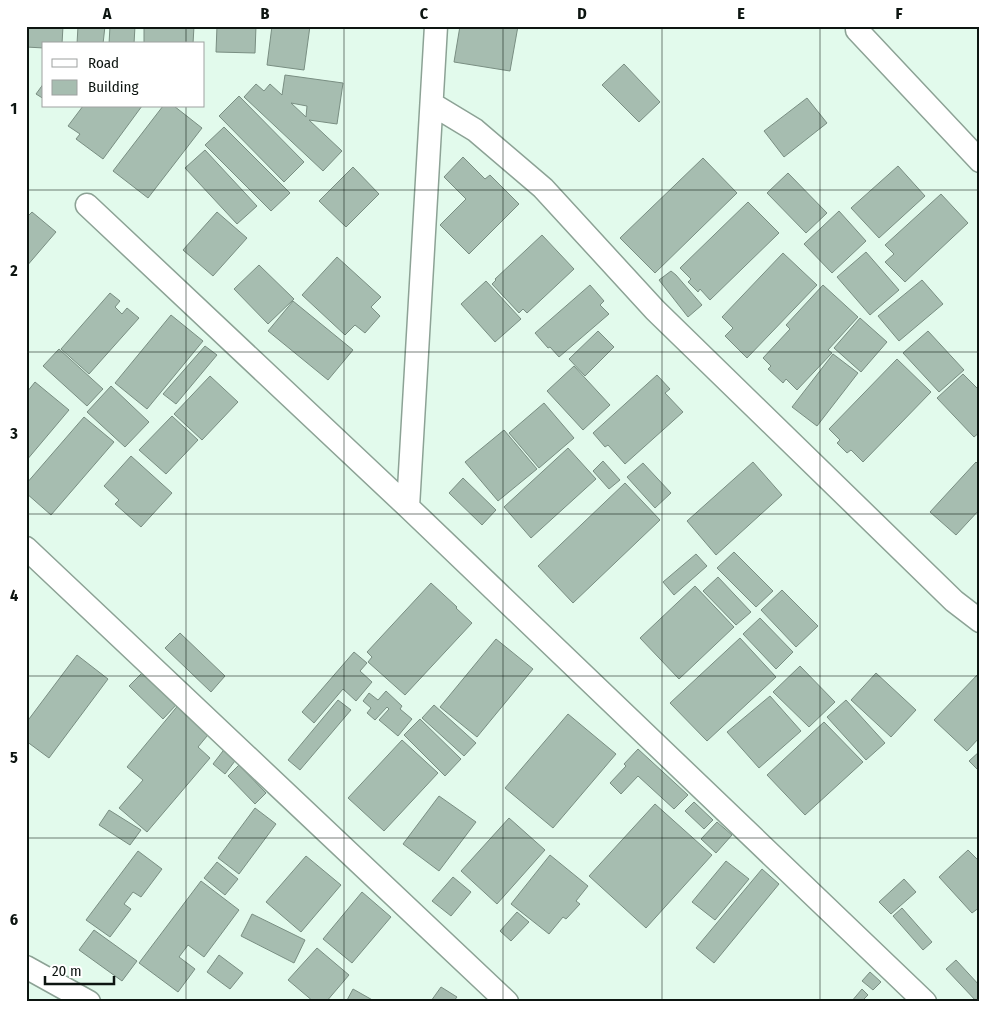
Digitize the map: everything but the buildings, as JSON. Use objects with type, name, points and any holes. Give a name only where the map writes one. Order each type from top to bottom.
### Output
[{"type":"street","points":[[408,507],[436,26]]},
{"type":"street","points":[[854,27],[980,162]]},
{"type":"street","points":[[432,104],[475,130],[543,188],[655,310],[954,602],[980,621]]},
{"type":"street","points":[[87,205],[408,507],[925,1002]]},
{"type":"street","points":[[26,548],[507,1002]]},
{"type":"street","points":[[26,967],[89,1002]]}]
